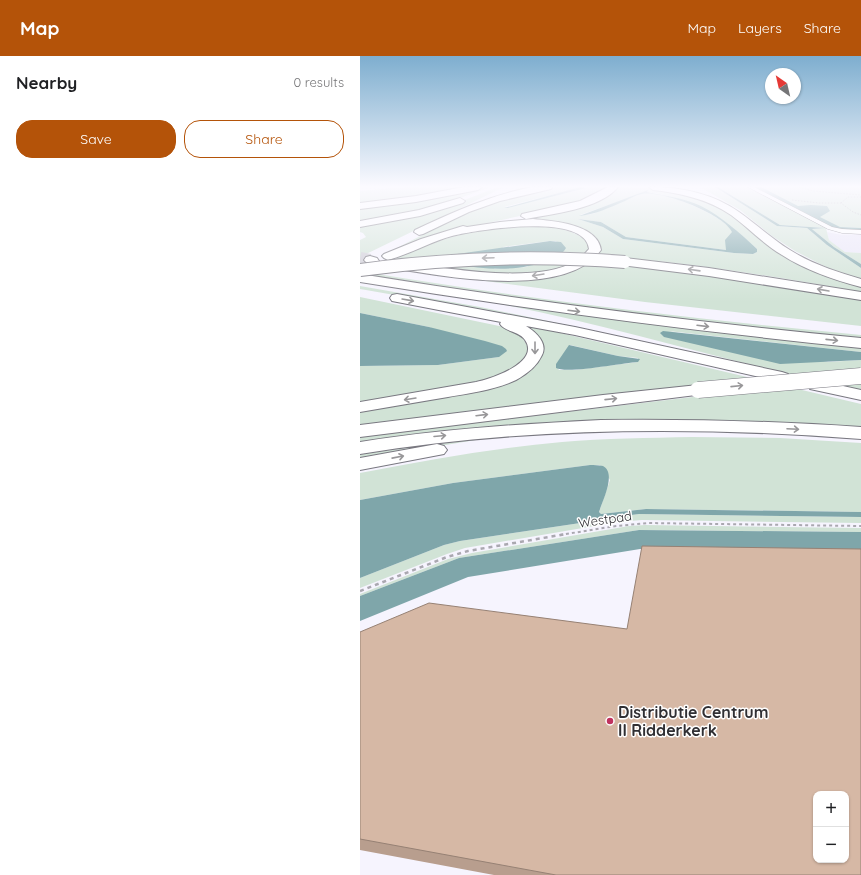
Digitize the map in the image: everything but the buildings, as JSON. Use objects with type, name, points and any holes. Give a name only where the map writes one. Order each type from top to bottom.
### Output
[{"type":"highway","points":[[365,266],[438,225]]},
{"type":"highway","points":[[365,266],[388,259],[425,241],[451,233],[486,225]]},
{"type":"highway","points":[[451,233],[500,225]]},
{"type":"highway","points":[[388,259],[464,275],[515,278],[552,273],[575,266],[584,262],[595,250],[595,245],[587,235],[571,229],[554,225]]},
{"type":"highway","points":[[748,225],[775,246],[793,257],[822,270],[861,283]]},
{"type":"highway","points":[[750,225],[755,231]]},
{"type":"highway","points":[[365,266],[505,257],[562,257],[625,262],[709,272],[861,296]]},
{"type":"highway","points":[[365,266],[410,286],[448,298],[561,319],[619,333],[777,376],[575,330],[383,295]]},
{"type":"highway","points":[[365,266],[601,302],[861,330]]},
{"type":"highway","points":[[410,286],[572,311],[732,330],[861,342]]},
{"type":"highway","points":[[360,407],[438,394],[495,382],[521,370],[535,356],[536,342],[530,334],[520,328],[428,303]]},
{"type":"highway","points":[[360,431],[579,403],[698,390],[861,376]]},
{"type":"highway","points":[[816,385],[861,395]]},
{"type":"highway","points":[[360,448],[433,437],[558,428],[632,426],[754,427],[861,433]]},
{"type":"highway","points":[[360,464],[471,445],[552,436],[628,432],[705,432],[754,427]]},
{"type":"street","points":[[826,225],[837,231],[861,232]]},
{"type":"path","name":"Westpad","points":[[360,591],[447,557],[468,551],[616,526],[649,523],[861,526]]},
{"type":"shaded area","points":[[827,232],[842,235],[861,234],[861,253],[845,252],[829,240]]},
{"type":"green space","points":[[360,225],[425,225],[360,257],[360,240],[366,237],[360,232]]},
{"type":"green space","points":[[441,225],[477,225],[419,241],[389,252]]},
{"type":"green space","points":[[541,225],[597,225],[623,239],[753,254],[757,252],[757,249],[729,225],[745,225],[767,243],[793,257],[861,285],[861,292],[691,265],[634,259],[632,264],[861,299],[861,326],[645,302],[462,278],[507,279],[541,277],[571,271],[585,265],[598,247],[567,226]]},
{"type":"green space","points":[[606,225],[727,225],[733,232],[726,250],[626,237]]},
{"type":"green space","points":[[759,225],[807,228],[827,245],[861,268],[861,279],[826,267],[795,251]]},
{"type":"green space","points":[[783,225],[821,225],[826,228],[829,240],[845,252],[861,253],[861,264],[834,247],[812,229],[824,228]]},
{"type":"green space","points":[[835,225],[861,225],[861,228],[839,227]]},
{"type":"green space","points":[[501,226],[547,226],[558,228],[569,231],[589,242],[589,251],[565,267],[547,272],[509,276],[389,262],[430,244],[458,235]],"holes":[[[557,241],[527,267],[494,269],[503,247]]]},
{"type":"green space","points":[[360,271],[485,291],[610,308],[861,335],[861,340],[608,312],[360,276]]},
{"type":"green space","points":[[360,286],[480,307],[582,328],[360,289]]},
{"type":"green space","points":[[360,297],[504,327],[521,335],[528,347],[528,354],[523,362],[507,373],[475,383],[360,403],[360,366],[438,365],[499,357],[429,327],[360,313]]},
{"type":"green space","points":[[484,301],[680,327],[861,347],[861,352],[668,331],[828,362],[861,360],[861,390],[766,369],[579,321]]},
{"type":"green space","points":[[514,322],[861,404],[861,429],[694,421],[360,443],[360,437],[380,434],[701,396],[696,386],[360,429],[360,410],[454,394],[538,359]],"holes":[[[570,345],[618,356],[638,358],[638,362],[575,370],[559,370],[556,365]]]},
{"type":"green space","points":[[488,438],[360,459],[360,454]]},
{"type":"green space","points":[[627,438],[780,438],[861,443],[861,512],[646,509],[601,514],[599,512],[610,480],[600,465],[590,465],[453,483],[360,500],[360,473],[385,468],[461,455],[562,442]]},
{"type":"green space","points":[[639,514],[861,517],[861,523],[642,520],[618,522],[465,548],[360,588],[360,578],[444,545],[460,541],[587,522],[593,523],[608,518]]},
{"type":"green space","points":[[629,526],[861,528],[861,532],[639,530],[459,558],[360,596],[360,594],[448,559],[472,553]]},
{"type":"water","points":[[597,225],[606,225],[626,237],[726,250],[725,240],[732,232],[727,225],[730,225],[737,231],[757,249],[757,252],[753,254],[734,253],[623,239]]},
{"type":"water","points":[[776,225],[825,228],[812,229],[834,247],[861,264],[861,268],[827,245],[807,228]]},
{"type":"water","points":[[829,225],[861,228],[861,231],[836,229]]},
{"type":"water","points":[[550,241],[561,242],[566,248],[561,254],[554,258],[526,267],[503,269],[479,268],[455,264],[450,255]]},
{"type":"water","points":[[360,313],[429,327],[485,341],[502,346],[507,351],[499,357],[438,365],[360,366]]},
{"type":"water","points":[[663,331],[861,352],[861,360],[780,364],[664,337],[660,333]]},
{"type":"water","points":[[569,345],[618,356],[640,359],[638,362],[583,369],[562,370],[556,368],[556,364]]},
{"type":"water","points":[[590,465],[603,466],[609,475],[609,481],[599,512],[601,514],[646,509],[861,512],[861,517],[639,514],[608,518],[593,523],[587,522],[460,541],[444,545],[360,578],[360,500],[453,483]]},
{"type":"water","points":[[639,530],[861,532],[861,552],[640,549],[468,577],[360,621],[360,596],[459,558]]},
{"type":"tunnel","points":[[360,258],[370,260]]},
{"type":"place","name":"Distributie Centrum II Ridderkerk","points":[[610,721]]}]
